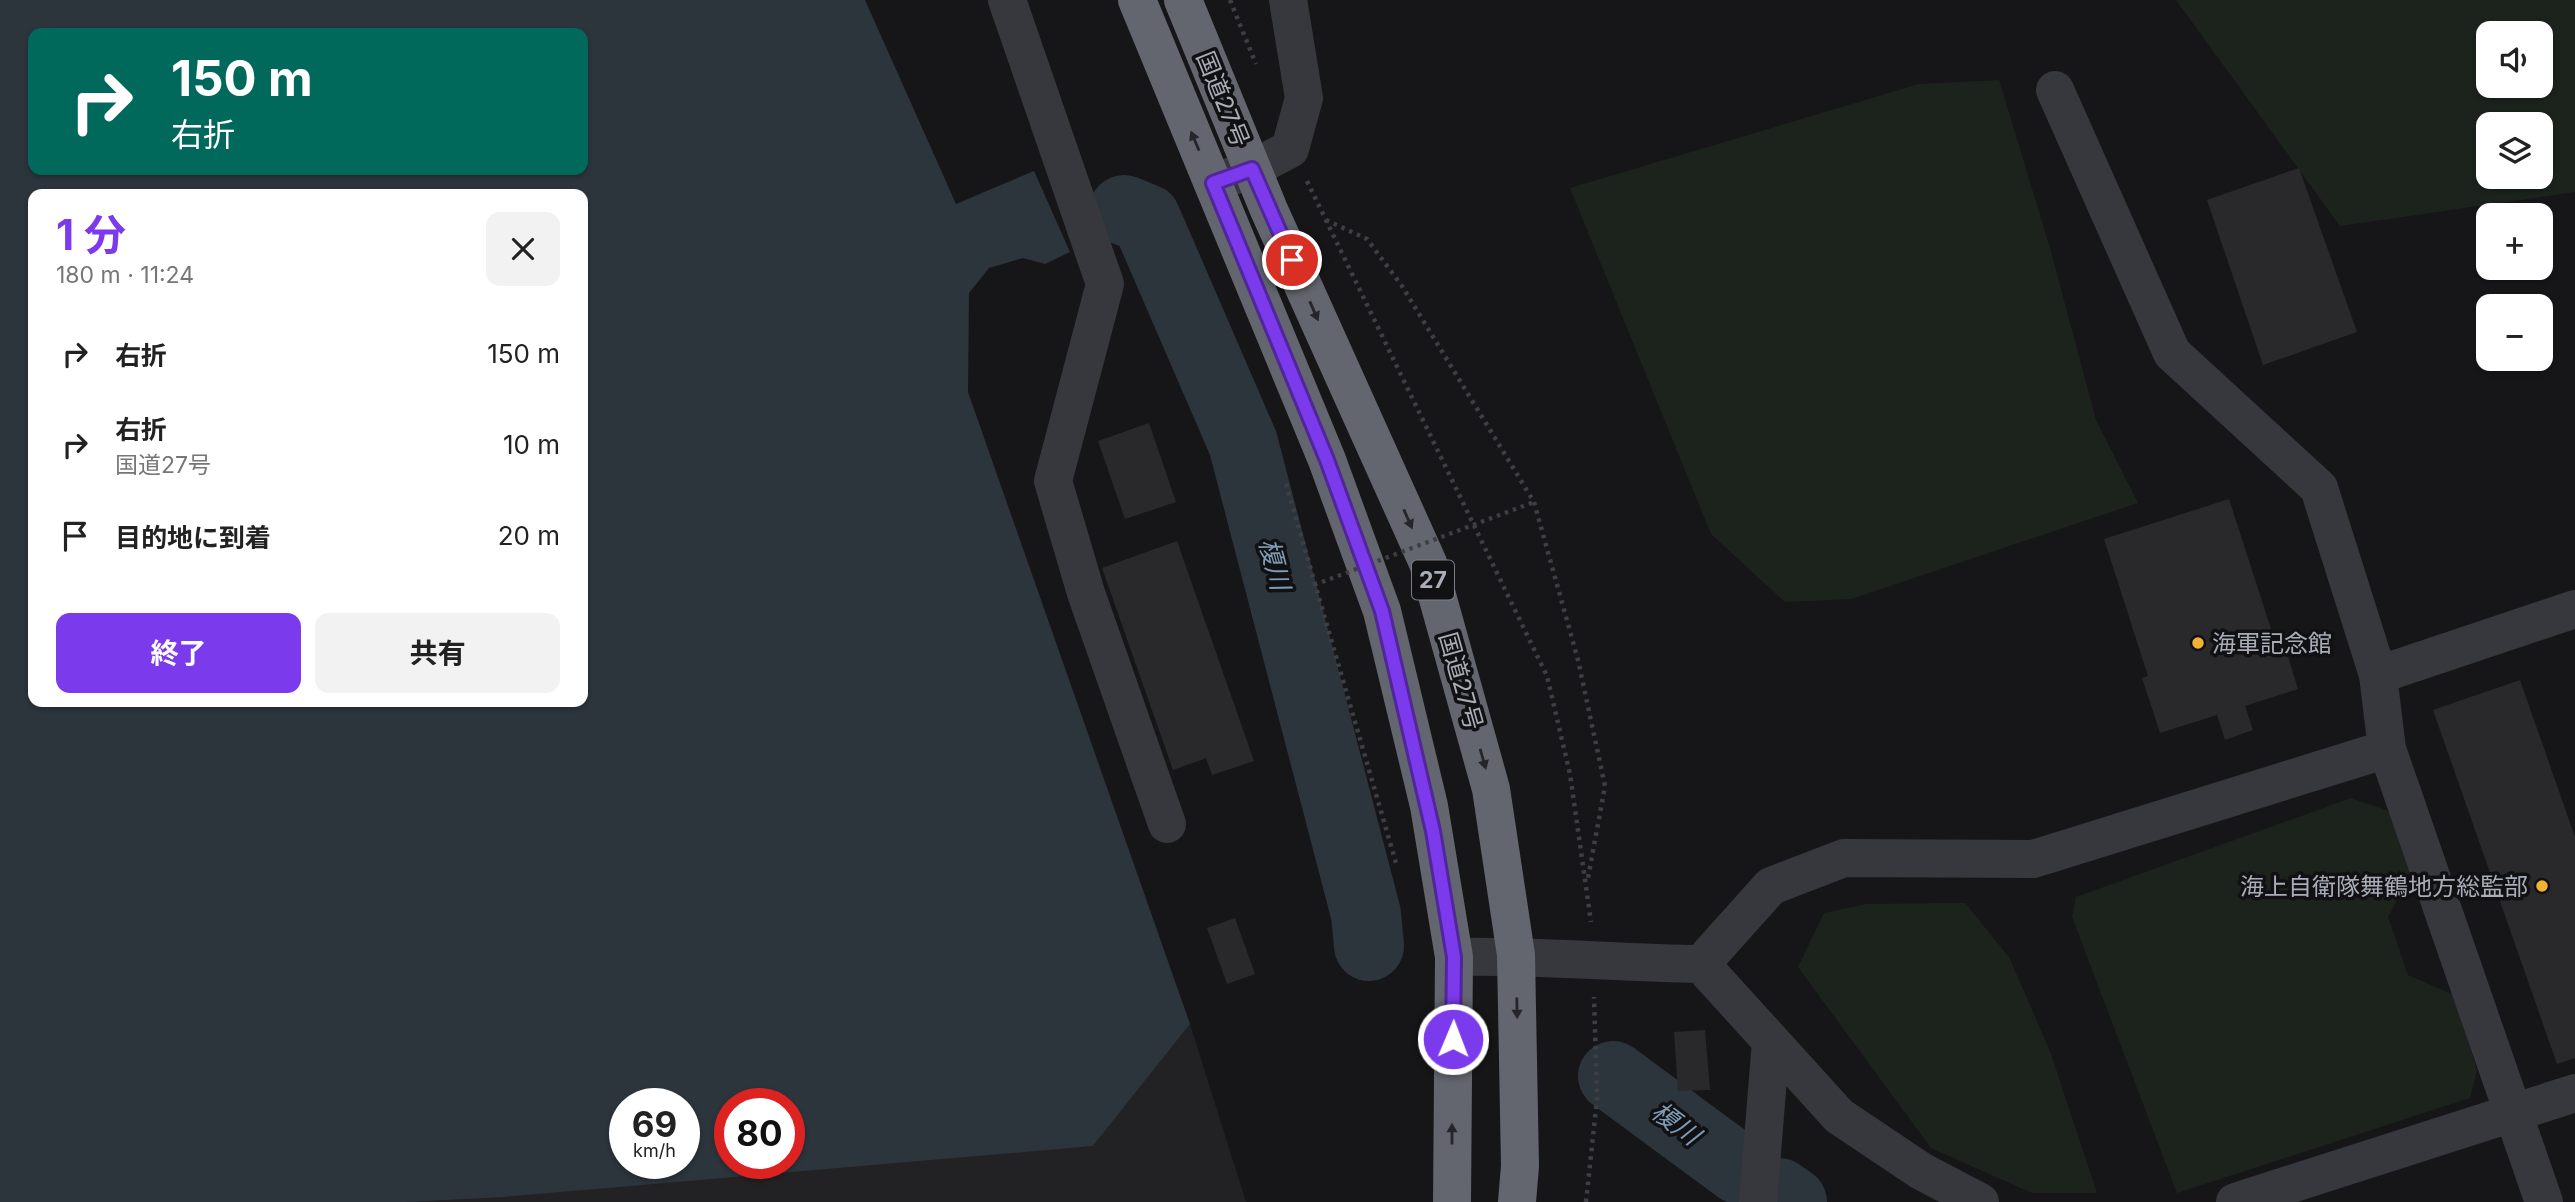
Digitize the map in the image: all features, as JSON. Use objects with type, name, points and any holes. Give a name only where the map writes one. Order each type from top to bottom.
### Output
[{"type":"highway","name":"国道27号","points":[[1137,0],[1327,460],[1382,611],[1429,806],[1454,957],[1452,1202]]},
{"type":"highway","name":"国道27号","points":[[1183,0],[1252,169],[1428,563],[1491,789],[1516,956],[1520,1166],[1517,1202]]},
{"type":"street","points":[[1007,0],[1105,284],[1054,481],[1086,593],[1167,824]]},
{"type":"street","points":[[1213,183],[1252,169],[1290,149],[1304,97],[1288,0]]},
{"type":"street","points":[[2055,90],[2172,353],[2319,488],[2378,674],[2387,749],[2544,1202]]},
{"type":"street","points":[[2378,674],[2575,610]]},
{"type":"street","points":[[1701,964],[1771,886],[1844,858],[2033,859],[2387,749]]},
{"type":"street","points":[[1454,957],[1516,956],[1701,964],[1839,1116],[1921,1171],[1980,1202]]},
{"type":"street","points":[[1758,1202],[1770,1041]]},
{"type":"street","points":[[2235,1202],[2575,1093]]},
{"type":"path","points":[[1326,220],[1367,239],[1402,286],[1534,502],[1578,660],[1605,786],[1587,883]]},
{"type":"path","points":[[1286,484],[1398,871]]},
{"type":"path","points":[[1314,585],[1534,502]]},
{"type":"shaded area","points":[[0,0],[865,0],[956,204],[1034,171],[1070,252],[1045,264],[1023,258],[989,268],[969,293],[968,392],[1190,1024],[1093,1146],[805,1171],[805,1088],[714,1088],[714,1179],[503,1197],[407,1202],[0,1202]]},
{"type":"shaded area","points":[[2176,0],[2575,0],[2575,192],[2499,203],[2476,203],[2476,206],[2340,226]]},
{"type":"shaded area","points":[[1999,80],[2050,248],[2096,420],[2138,503],[1851,599],[1785,602],[1711,534],[1570,188],[1919,84]]},
{"type":"shaded area","points":[[2351,798],[2388,811],[2413,872],[2388,917],[2408,975],[2454,995],[2477,1070],[2470,1098],[2177,1193],[2072,917],[2076,897]]},
{"type":"shaded area","points":[[1965,903],[2009,957],[2050,1051],[2097,1193],[2032,1193],[1931,1148],[1798,967],[1824,913],[1867,904]]},
{"type":"shaded area","points":[[1190,1024],[1246,1202],[202,1202],[609,1176],[609,1179],[700,1179],[700,1171],[714,1170],[714,1179],[805,1179],[805,1164],[1093,1146]]},
{"type":"building","points":[[2299,168],[2357,332],[2263,365],[2207,200]]},
{"type":"building","points":[[1149,423],[1176,502],[1125,519],[1098,441]]},
{"type":"building","points":[[2229,499],[2273,635],[2281,633],[2298,689],[2245,706],[2253,730],[2225,740],[2217,715],[2160,733],[2142,678],[2148,676],[2104,539]]},
{"type":"building","points":[[1177,541],[1254,761],[1212,775],[1206,758],[1173,770],[1102,568]]},
{"type":"building","points":[[2520,680],[2575,837],[2575,1058],[2557,1064],[2433,710]]},
{"type":"building","points":[[1235,918],[1255,974],[1227,984],[1207,928]]},
{"type":"building","points":[[1705,1030],[1710,1090],[1678,1091],[1674,1032]]},
{"type":"waterway","name":"榎川","points":[[1124,210],[1146,219],[1243,443],[1366,914],[1369,946]]},
{"type":"waterway","name":"榎川","points":[[1613,1076],[1739,1169]]},
{"type":"waterway","name":"榎川","points":[[1779,1193],[1792,1202]]},
{"type":"place","name":"海軍記念館","points":[[2198,643]]},
{"type":"place","name":"海上自衛隊舞鶴地方総監部","points":[[2542,886]]},
{"type":"route","points":[[1292,260],[1252,169],[1213,183],[1327,460],[1382,611],[1429,806],[1454,957],[1453,1039]]}]
